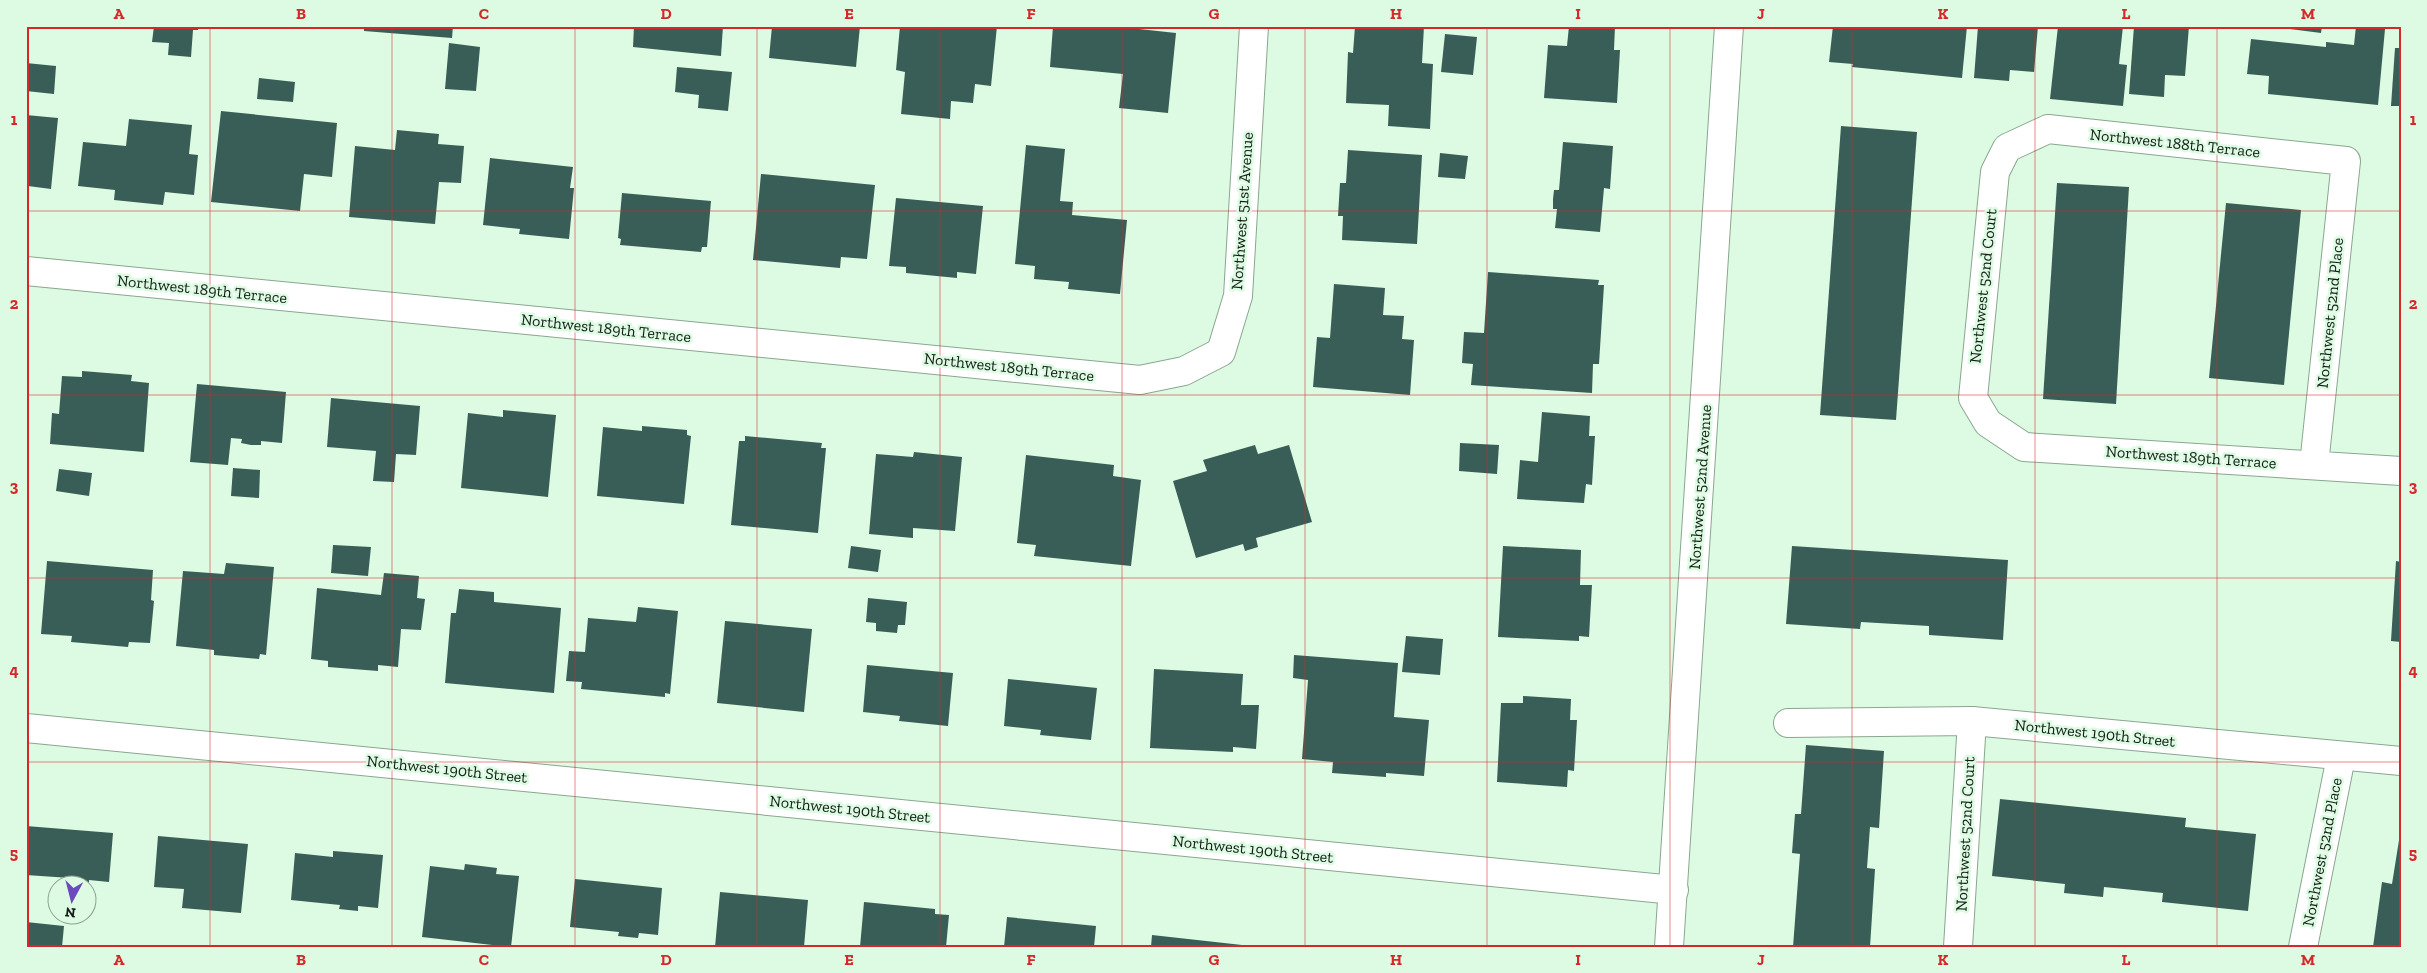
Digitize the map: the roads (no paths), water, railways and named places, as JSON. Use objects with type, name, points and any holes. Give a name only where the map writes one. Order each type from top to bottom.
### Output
[{"type":"street","name":"Northwest 51st Avenue","points":[[1184,371],[1221,352],[1238,296],[1254,26]]},
{"type":"street","name":"Northwest 52nd Avenue","points":[[1669,947],[1729,26]]},
{"type":"street","name":"Northwest 188th Terrace","points":[[2007,148],[2048,129],[2346,161]]},
{"type":"street","name":"Northwest 52nd Court","points":[[1988,423],[1973,398],[1994,172],[2007,148]]},
{"type":"street","name":"Northwest 52nd Place","points":[[2314,465],[2346,161]]},
{"type":"street","name":"Northwest 189th Terrace","points":[[26,272],[1140,380],[1184,371]]},
{"type":"street","name":"Northwest 189th Terrace","points":[[1988,423],[2024,447],[2401,471]]},
{"type":"street","name":"Northwest 190th Street","points":[[1788,723],[1972,721],[2341,757],[2401,760]]},
{"type":"street","name":"Northwest 52nd Court","points":[[1958,947],[1972,721]]},
{"type":"street","name":"Northwest 190th Street","points":[[26,728],[1674,890]]},
{"type":"street","name":"Northwest 52nd Place","points":[[2304,947],[2341,757]]}]
